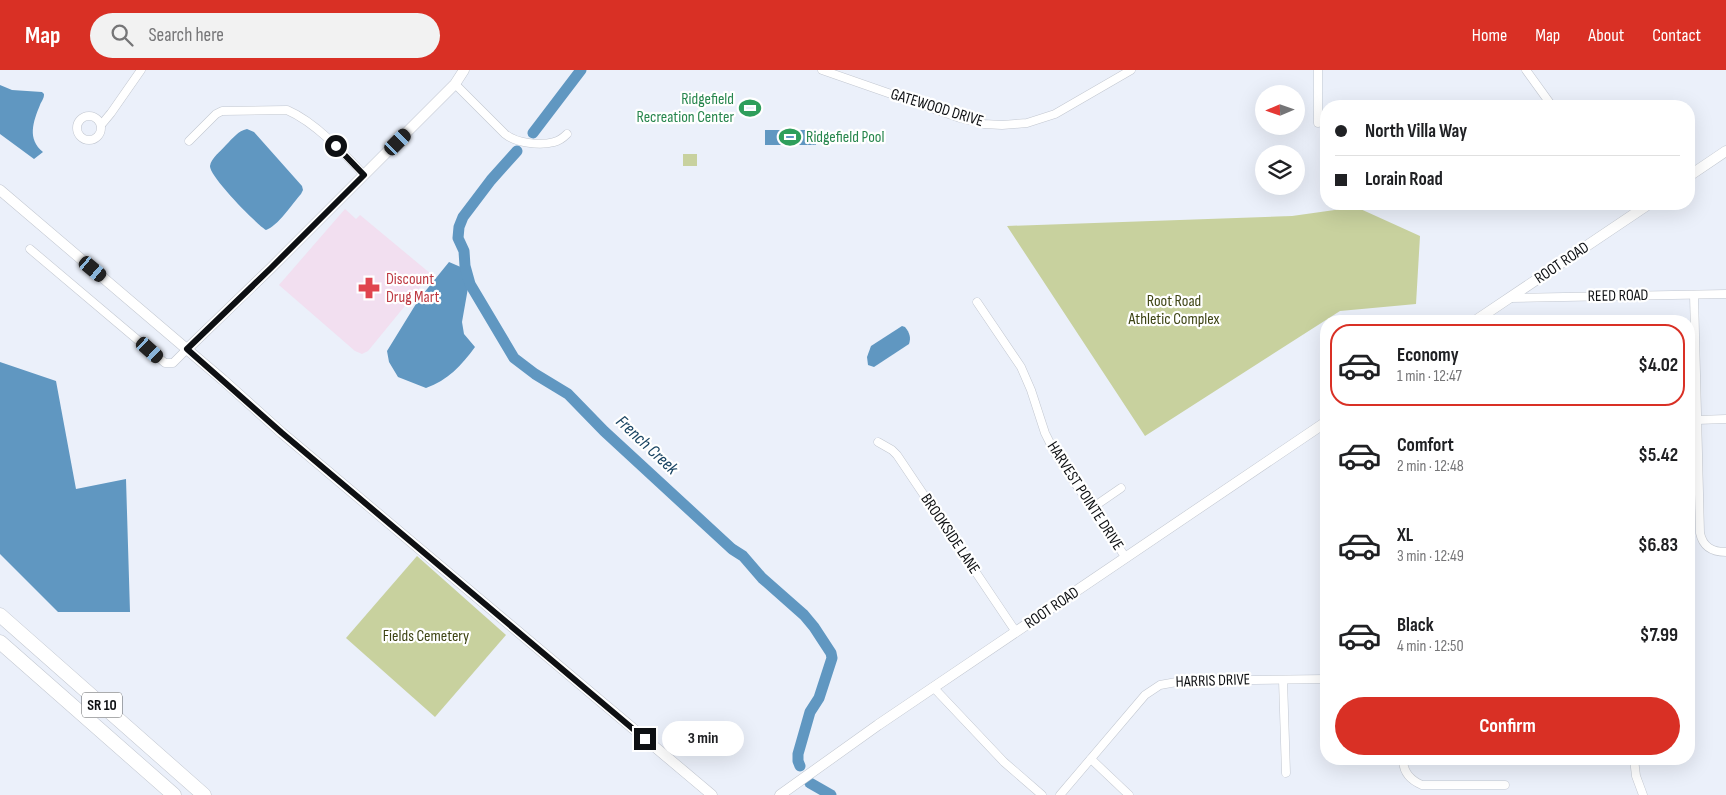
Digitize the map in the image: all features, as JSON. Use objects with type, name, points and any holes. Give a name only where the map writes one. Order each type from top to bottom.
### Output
[{"type":"highway","name":"SR 10","points":[[0,615],[204,795]]},
{"type":"highway","name":"SR 10","points":[[0,642],[174,795]]},
{"type":"street","points":[[101,125],[141,70]]},
{"type":"street","points":[[30,249],[165,363],[174,362],[456,84],[464,70]]},
{"type":"street","name":"GATEWOOD DRIVE","points":[[822,70],[960,118],[984,124],[1002,125],[1027,123],[1050,116],[1131,70]]},
{"type":"street","points":[[1318,70],[1318,123]]},
{"type":"street","points":[[1526,70],[1548,100]]},
{"type":"street","points":[[456,84],[505,134],[514,140],[527,143],[553,142],[567,134]]},
{"type":"street","points":[[189,142],[216,114],[222,111],[287,110],[297,115],[331,141],[364,175]]},
{"type":"street","points":[[1695,172],[1726,151]]},
{"type":"street","points":[[0,190],[187,349],[282,433],[712,795]]},
{"type":"street","name":"ROOT ROAD","points":[[1485,315],[1640,210]]},
{"type":"street","name":"REED ROAD","points":[[1510,298],[1726,294]]},
{"type":"street","points":[[1694,295],[1694,315]]},
{"type":"street","name":"HARVEST POINTE DRIVE","points":[[976,302],[1021,368],[1032,390],[1042,426],[1052,448],[1126,558]]},
{"type":"street","points":[[1695,337],[1700,533],[1701,538],[1708,547],[1724,552]]},
{"type":"street","points":[[1697,420],[1726,419]]},
{"type":"street","name":"ROOT ROAD","points":[[780,795],[933,687],[1320,426]]},
{"type":"street","name":"BROOKSIDE LANE","points":[[878,442],[897,455],[1016,632]]},
{"type":"street","points":[[1092,508],[1121,488]]},
{"type":"street","name":"HARRIS DRIVE","points":[[1060,795],[1145,695],[1160,685],[1182,681],[1320,679]]},
{"type":"street","points":[[1284,680],[1286,773]]},
{"type":"street","points":[[933,687],[1004,762],[1042,795]]},
{"type":"street","points":[[1091,759],[1129,795]]},
{"type":"street","points":[[1405,765],[1407,774],[1412,780],[1422,785],[1506,785]]},
{"type":"street","points":[[1635,765],[1636,776],[1643,795]]},
{"type":"shaded area","points":[[345,209],[356,219],[360,215],[431,274],[368,351],[362,354],[355,351],[279,285]]},
{"type":"green space","points":[[683,154],[697,154],[697,166],[683,166]]},
{"type":"green space","name":"Root Road Athletic Complex","points":[[1335,210],[1363,210],[1420,236],[1416,304],[1340,311],[1334,315],[1320,315],[1320,324],[1145,436],[1007,226],[1292,216]]},
{"type":"green space","name":"Fields Cemetery","points":[[417,556],[506,635],[435,717],[346,638]]},
{"type":"water","points":[[0,85],[12,90],[42,92],[44,94],[35,118],[33,130],[35,142],[43,152],[34,159],[0,134]]},
{"type":"water","points":[[247,129],[254,132],[302,186],[303,190],[280,219],[271,228],[266,230],[225,189],[210,166],[214,157],[233,137]]},
{"type":"water","name":"Ridgefield Pool","points":[[765,130],[816,130],[816,145],[765,145]]},
{"type":"water","points":[[449,262],[463,268],[468,288],[462,322],[464,334],[475,347],[454,372],[426,388],[398,377],[389,362],[387,351],[419,299]]},
{"type":"water","points":[[902,326],[909,333],[909,344],[874,367],[868,365],[867,357],[871,346]]},
{"type":"water","points":[[0,362],[56,381],[76,489],[126,479],[130,612],[58,612],[0,554]]},
{"type":"waterway","name":"French Creek","points":[[533,133],[581,70]]},
{"type":"waterway","name":"French Creek","points":[[517,151],[491,180],[463,217],[459,227],[458,238],[464,251],[465,266],[470,284],[514,358],[535,374],[568,394],[604,431],[732,549],[743,556],[762,578],[804,615],[814,627],[831,653],[832,658],[819,698],[810,712],[798,754],[800,766]]},
{"type":"waterway","name":"French Creek","points":[[810,783],[831,795]]},
{"type":"place","name":"Ridgefield Recreation Center","points":[[750,108]]},
{"type":"place","name":"Ridgefield Pool","points":[[790,137]]},
{"type":"place","name":"Discount Drug Mart","points":[[369,288]]},
{"type":"route","points":[[336,146],[364,175],[187,349],[282,433],[645,739]]}]
